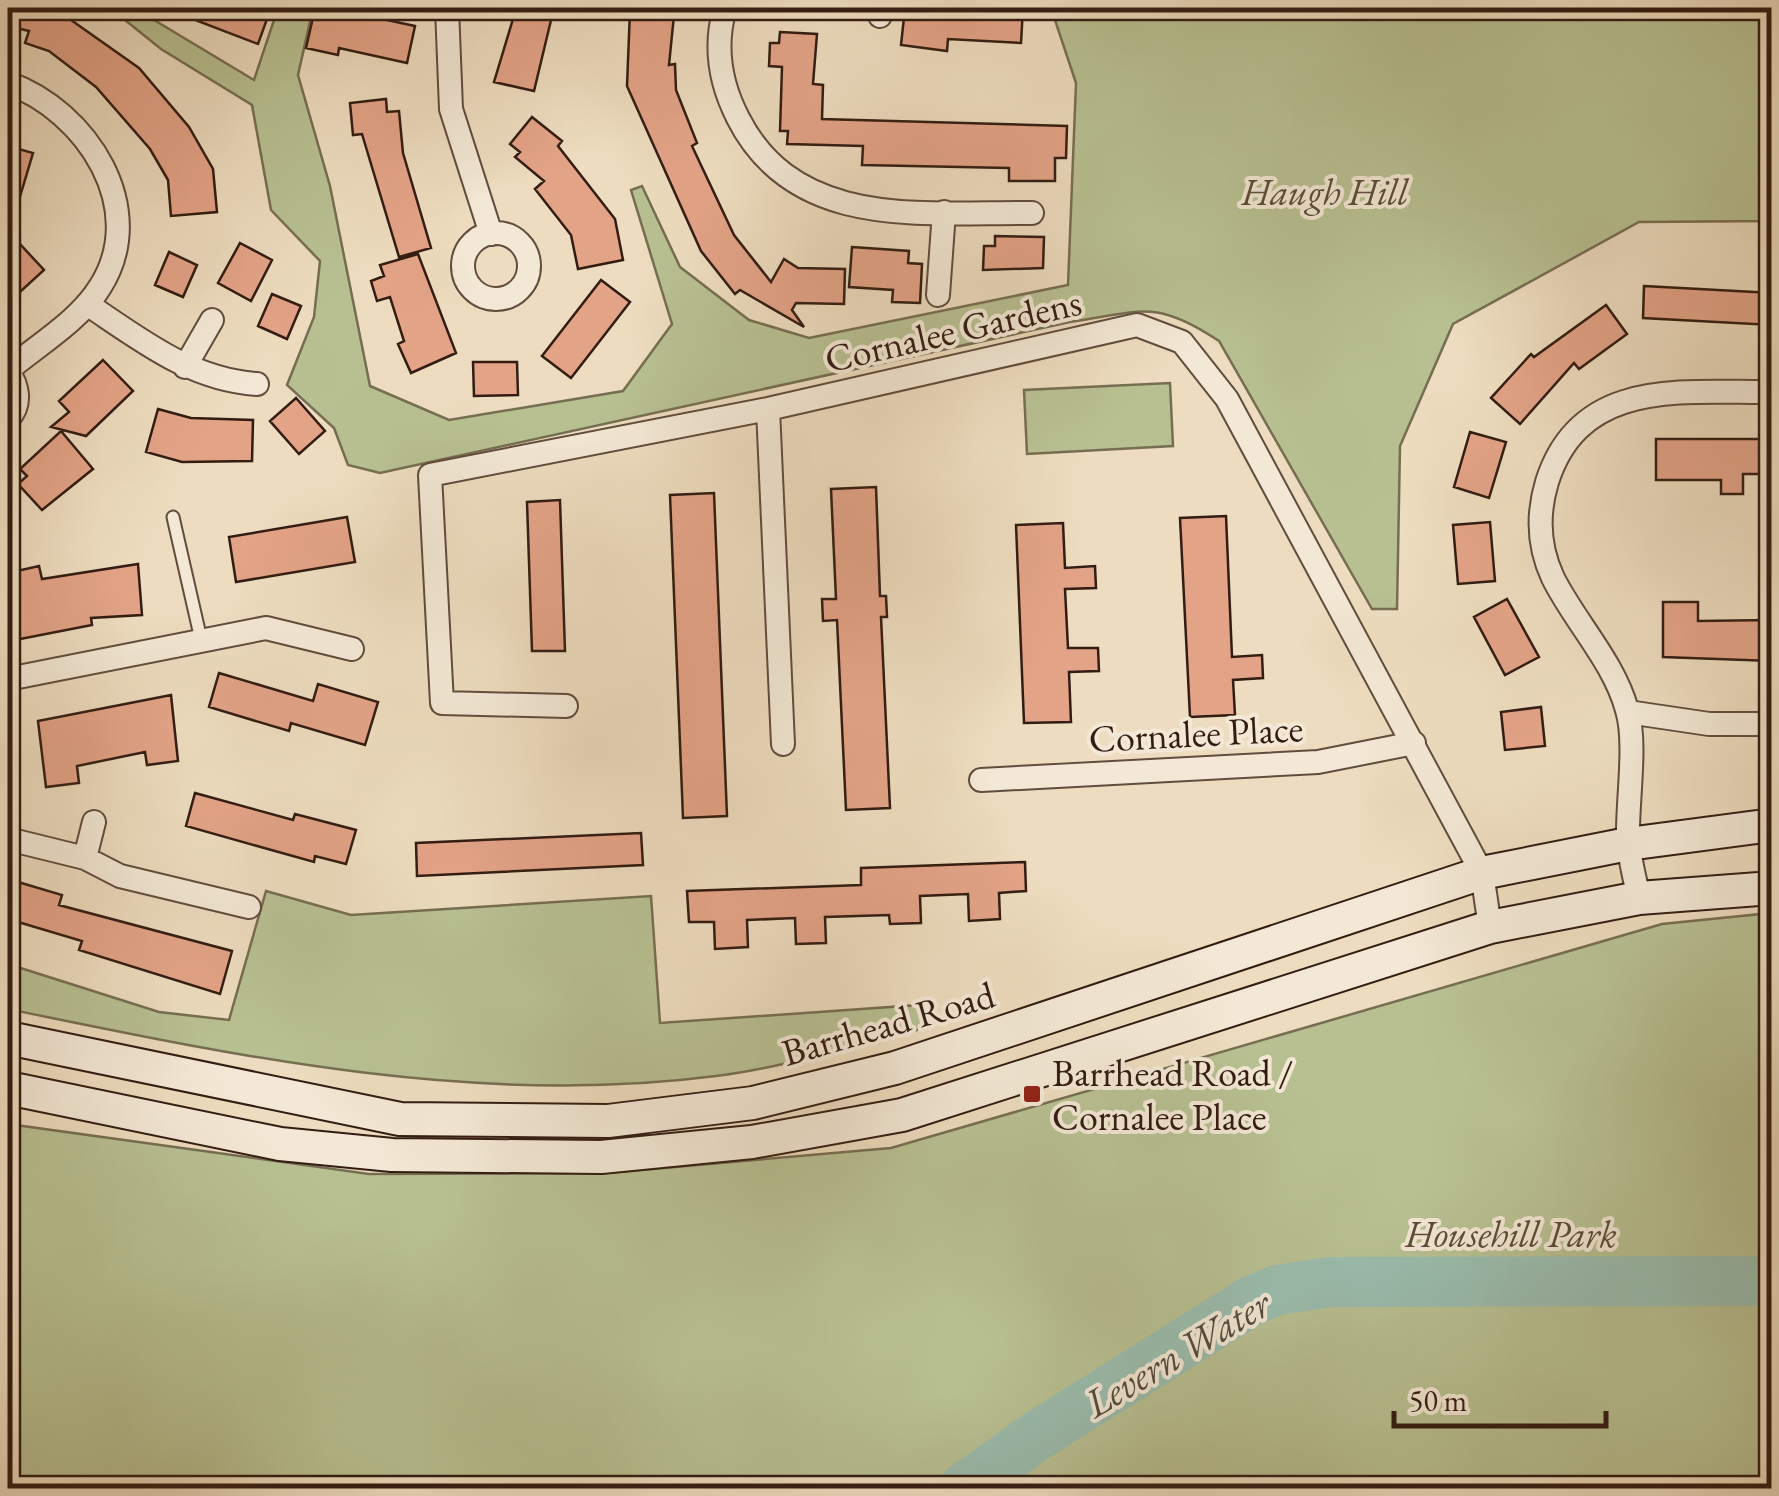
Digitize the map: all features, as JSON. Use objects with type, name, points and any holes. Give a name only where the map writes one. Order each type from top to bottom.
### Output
[{"type":"main road","name":"Barrhead Road","points":[[8,1038],[400,1119],[608,1120],[771,1098],[911,1063],[1482,874],[1628,844],[1772,825]]},
{"type":"main road","points":[[8,1088],[280,1144],[392,1155],[601,1157],[752,1142],[902,1115],[1490,927],[1639,898],[1772,888]]},
{"type":"main road","points":[[455,1156],[456,1120]]},
{"type":"street","points":[[447,8],[451,22],[446,76],[450,109],[491,234]]},
{"type":"street","points":[[725,8],[718,49],[726,96],[756,152],[810,192],[852,207],[1032,212]]},
{"type":"street","points":[[8,83],[26,90],[79,133],[108,172],[118,206],[120,232],[114,259],[87,304],[8,370],[16,383],[18,398],[8,419]]},
{"type":"street","points":[[938,294],[944,212]]},
{"type":"street","points":[[87,304],[185,367],[224,382],[257,384]]},
{"type":"street","points":[[185,367],[212,320]]},
{"type":"street","name":"Cornalee Gardens","points":[[566,706],[442,703],[430,475],[768,410],[1136,325],[1182,342],[1227,399],[1482,874],[1490,927]]},
{"type":"street","points":[[1639,898],[1628,844],[1628,712],[1553,577],[1542,549],[1540,507],[1551,471],[1569,439],[1608,406],[1639,395],[1772,392]]},
{"type":"street","points":[[768,410],[784,744]]},
{"type":"street","points":[[8,680],[202,644],[266,628],[352,648]]},
{"type":"street","points":[[1628,712],[1709,724],[1772,724]]},
{"type":"street","name":"Cornalee Place","points":[[981,780],[1318,762],[1414,743]]},
{"type":"street","points":[[85,858],[94,822]]},
{"type":"street","points":[[8,839],[85,858],[120,876],[249,907]]},
{"type":"lane","points":[[173,517],[202,644]]},
{"type":"green space","name":"Haugh Hill","points":[[110,8],[134,8],[254,80],[278,8],[313,8],[298,75],[330,186],[370,386],[449,420],[623,391],[672,324],[631,190],[642,186],[680,267],[749,320],[809,338],[1068,285],[1076,83],[1051,8],[1771,8],[1771,221],[1639,222],[1453,324],[1400,446],[1397,609],[1372,609],[1219,341],[1163,314],[1132,312],[1070,322],[380,473],[348,465],[334,428],[287,385],[314,317],[320,261],[271,210],[252,105],[161,49]]},
{"type":"green space","points":[[1170,383],[1173,446],[1027,454],[1024,390]]},
{"type":"green space","points":[[266,891],[351,915],[651,896],[660,1023],[933,1004],[917,1030],[766,1068],[627,1084],[537,1085],[360,1072],[183,1044],[8,1009],[8,964],[159,1012],[229,1020]]},
{"type":"green space","name":"Househill Park","points":[[1771,913],[1771,1488],[8,1488],[8,1124],[369,1174],[606,1173],[891,1148],[1662,924]]},
{"type":"building","points":[[8,8],[54,8],[139,68],[189,127],[213,169],[217,212],[171,216],[168,180],[150,149],[96,87],[49,51],[25,43],[29,31],[8,26]]},
{"type":"building","points":[[164,8],[271,8],[258,44]]},
{"type":"building","points":[[325,8],[361,8],[375,11],[373,17],[415,26],[407,63],[339,48],[338,55],[306,48],[314,13],[323,15]]},
{"type":"building","points":[[905,8],[976,13],[976,8],[1023,8],[1021,43],[948,39],[947,51],[901,45]]},
{"type":"building","points":[[516,9],[552,16],[534,91],[494,82]]},
{"type":"building","points":[[630,10],[674,15],[669,65],[675,64],[676,90],[697,143],[692,146],[734,235],[771,282],[784,259],[798,268],[845,269],[844,304],[796,303],[792,310],[804,327],[740,290],[735,294],[701,251],[627,86]]},
{"type":"building","points":[[780,32],[817,34],[813,84],[823,85],[822,119],[1067,126],[1066,158],[1055,158],[1055,181],[1009,181],[1009,168],[862,165],[863,146],[787,144],[788,131],[780,131],[782,67],[769,66],[770,43],[779,43]]},
{"type":"building","points":[[386,99],[387,112],[399,111],[403,153],[431,248],[399,257],[362,134],[353,135],[350,103]]},
{"type":"building","points":[[532,117],[562,141],[558,146],[615,219],[623,260],[578,269],[571,235],[535,189],[544,181],[515,157],[520,152],[510,144]]},
{"type":"building","points":[[8,146],[33,153],[13,220],[8,220]]},
{"type":"building","points":[[8,231],[44,270],[8,303]]},
{"type":"building","points":[[995,236],[1044,237],[1043,268],[983,270],[984,246],[995,246]]},
{"type":"building","points":[[240,243],[272,260],[251,301],[218,283]]},
{"type":"building","points":[[852,247],[909,251],[908,263],[922,264],[920,303],[892,302],[893,290],[849,287]]},
{"type":"building","points":[[169,252],[197,265],[183,297],[155,285]]},
{"type":"building","points":[[418,254],[456,353],[411,373],[398,344],[404,341],[390,297],[377,301],[371,281],[384,276],[380,265]]},
{"type":"building","points":[[601,280],[630,302],[571,378],[542,356]]},
{"type":"building","points":[[1644,286],[1772,293],[1772,325],[1643,318]]},
{"type":"building","points":[[272,294],[301,306],[287,339],[258,326]]},
{"type":"building","points":[[1606,305],[1627,334],[1579,369],[1574,363],[1520,424],[1491,398],[1531,354],[1534,357]]},
{"type":"building","points":[[103,360],[133,391],[86,436],[51,427],[69,412],[59,401]]},
{"type":"building","points":[[473,362],[517,362],[518,395],[474,396]]},
{"type":"building","points":[[296,398],[325,431],[299,454],[270,421]]},
{"type":"building","points":[[158,409],[191,418],[253,420],[252,461],[182,462],[146,452]]},
{"type":"building","points":[[61,431],[93,469],[42,510],[18,484],[27,476],[20,469]]},
{"type":"building","points":[[1470,432],[1506,442],[1489,498],[1454,487]]},
{"type":"building","points":[[1656,439],[1772,439],[1772,474],[1743,474],[1743,494],[1721,494],[1721,480],[1656,480]]},
{"type":"building","points":[[876,487],[880,596],[886,596],[887,617],[881,617],[890,808],[846,810],[837,620],[823,621],[822,599],[836,599],[831,489]]},
{"type":"building","points":[[714,493],[727,816],[683,818],[670,495]]},
{"type":"building","points":[[560,500],[565,651],[532,651],[527,502]]},
{"type":"building","points":[[1226,516],[1232,657],[1262,655],[1263,678],[1233,680],[1235,715],[1190,717],[1180,518]]},
{"type":"building","points":[[347,517],[355,562],[236,582],[229,537]]},
{"type":"building","points":[[1490,522],[1495,581],[1458,584],[1453,525]]},
{"type":"building","points":[[1063,523],[1065,568],[1095,566],[1096,588],[1065,589],[1068,648],[1098,648],[1099,671],[1069,672],[1071,722],[1024,723],[1016,525]]},
{"type":"building","points":[[138,564],[142,615],[91,618],[92,625],[10,641],[8,573],[39,566],[42,579]]},
{"type":"building","points":[[1507,599],[1539,657],[1505,675],[1474,617]]},
{"type":"building","points":[[1663,602],[1698,602],[1698,621],[1772,620],[1772,661],[1663,657]]},
{"type":"building","points":[[219,673],[313,701],[318,684],[378,702],[365,745],[291,723],[289,731],[209,707]]},
{"type":"building","points":[[171,695],[178,761],[147,765],[145,752],[77,766],[79,783],[46,787],[38,721]]},
{"type":"building","points":[[1541,707],[1545,746],[1505,750],[1501,712]]},
{"type":"building","points":[[195,793],[293,820],[295,814],[356,830],[346,864],[315,856],[314,862],[186,826]]},
{"type":"building","points":[[641,833],[643,865],[417,876],[416,843]]},
{"type":"building","points":[[1025,862],[1026,891],[999,893],[1000,919],[969,921],[968,894],[920,896],[921,923],[890,924],[889,915],[825,917],[826,943],[796,944],[795,918],[747,920],[748,947],[715,949],[714,922],[689,922],[687,891],[861,885],[861,868]]},
{"type":"building","points":[[8,879],[62,895],[59,905],[232,951],[220,994],[79,950],[82,941],[8,919]]},
{"type":"waterway","name":"Levern Water","points":[[964,1488],[1035,1437],[1251,1301],[1277,1290],[1332,1282],[1772,1281]]},
{"type":"place","name":"Barrhead Road / Cornalee Place","points":[[1032,1094]]}]
